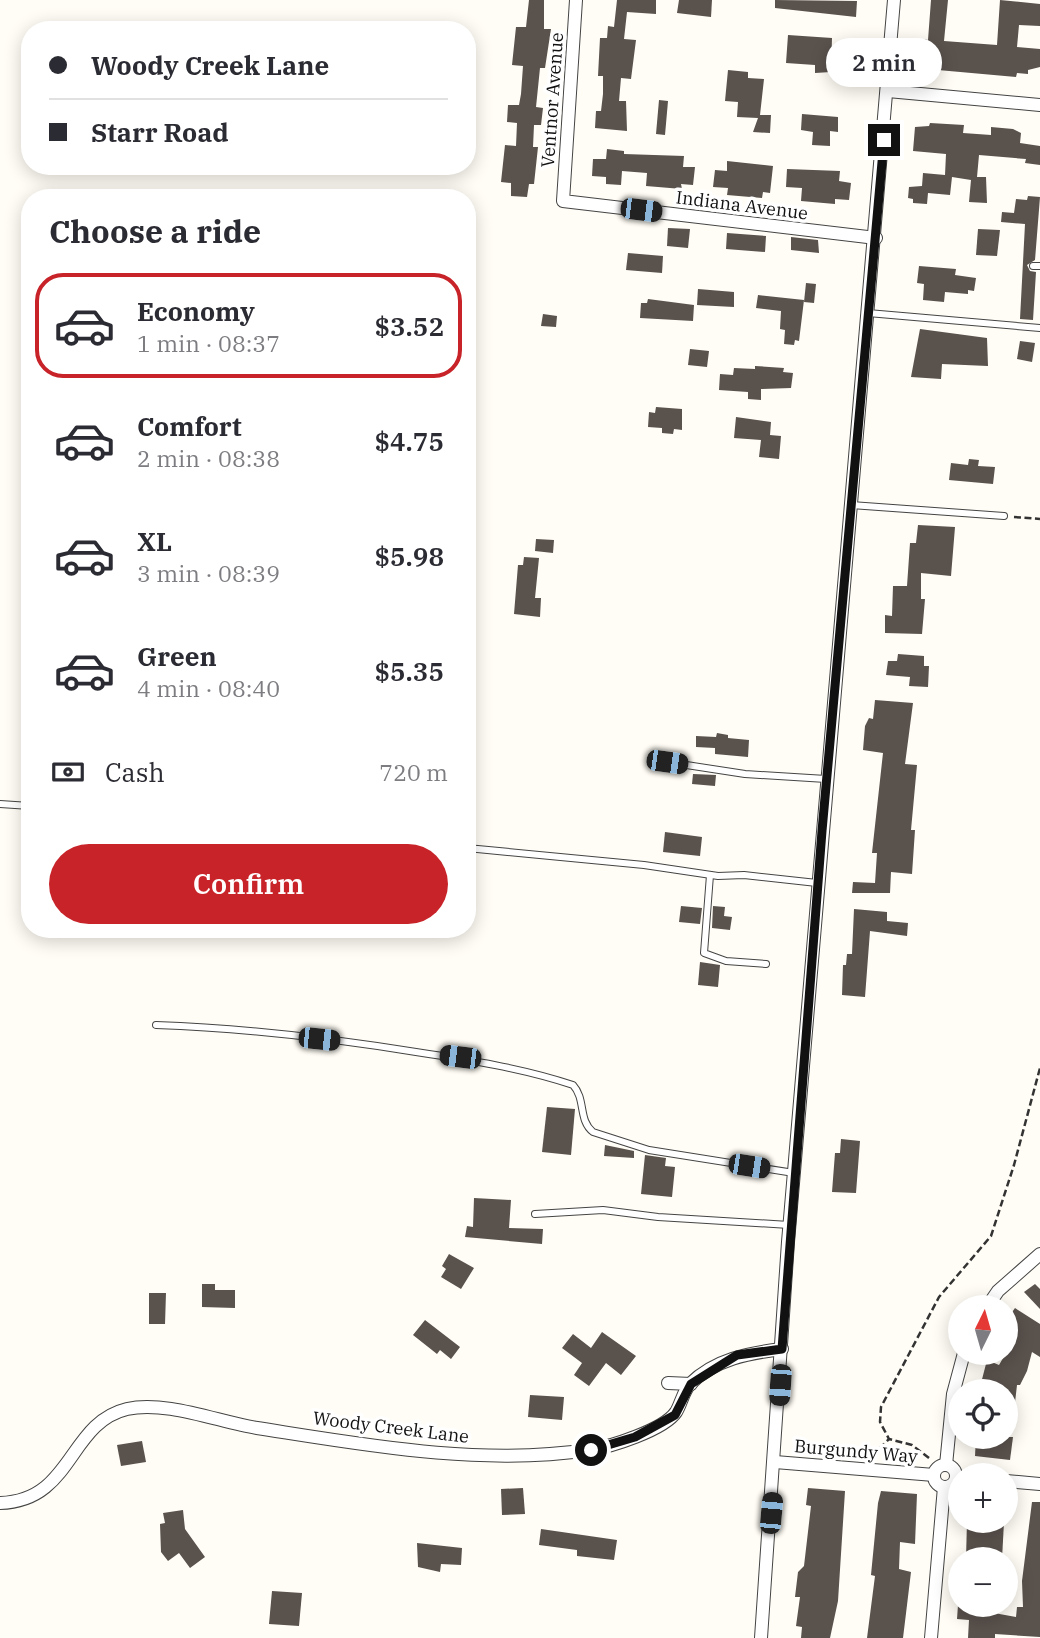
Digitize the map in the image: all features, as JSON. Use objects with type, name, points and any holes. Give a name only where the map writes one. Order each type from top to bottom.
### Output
[{"type":"street","name":"Ventnor Avenue","points":[[563,201],[576,0]]},
{"type":"street","points":[[761,1638],[789,1225],[849,505],[876,238],[894,0]]},
{"type":"street","points":[[888,91],[1040,105]]},
{"type":"street","name":"Indiana Avenue","points":[[563,201],[876,238]]},
{"type":"street","points":[[995,1295],[1040,1254]]},
{"type":"street","points":[[668,1383],[691,1384],[737,1355],[782,1349]]},
{"type":"street","points":[[948,1485],[944,1487],[938,1484],[934,1475],[937,1468],[946,1465],[953,1394],[961,1365]]},
{"type":"street","name":"Woody Creek Lane","points":[[0,1503],[38,1495],[101,1422],[125,1409],[147,1408],[194,1414],[254,1427],[450,1456],[549,1453],[591,1450],[635,1437],[675,1415],[691,1384]]},
{"type":"street","name":"Burgundy Way","points":[[775,1462],[934,1475]]},
{"type":"street","points":[[1018,1482],[1040,1484]]},
{"type":"street","points":[[931,1638],[944,1487]]},
{"type":"lane","points":[[868,313],[1040,328]]},
{"type":"lane","points":[[849,505],[1004,516]]},
{"type":"lane","points":[[667,762],[745,774],[826,779]]},
{"type":"lane","points":[[0,804],[21,805]]},
{"type":"lane","points":[[476,849],[571,857],[710,875],[744,875],[817,883]]},
{"type":"lane","points":[[710,875],[704,953],[726,961],[765,964]]},
{"type":"lane","points":[[156,1025],[204,1027],[384,1045],[510,1068],[573,1085],[580,1093],[584,1116],[593,1132],[649,1150],[794,1172]]},
{"type":"lane","points":[[535,1214],[603,1210],[658,1217],[789,1225]]},
{"type":"path","points":[[1004,516],[1040,519]]},
{"type":"path","points":[[929,1458],[912,1445],[889,1439],[880,1422],[881,1407],[939,1297],[991,1236],[1011,1176],[1040,1068]]},
{"type":"path","points":[[872,1456],[889,1439]]},
{"type":"building","points":[[529,0],[544,0],[544,29],[551,29],[545,68],[540,68],[536,107],[543,108],[541,125],[534,125],[533,147],[538,147],[534,184],[529,184],[527,197],[511,196],[511,183],[501,182],[505,145],[516,146],[517,123],[507,122],[508,105],[519,105],[523,66],[512,65],[516,27],[526,27]]},
{"type":"building","points":[[617,0],[656,0],[656,14],[627,12],[624,39],[636,40],[631,79],[621,78],[619,101],[626,101],[627,131],[595,128],[596,111],[601,111],[603,94],[603,76],[598,76],[600,38],[607,38],[608,26],[614,27]]},
{"type":"building","points":[[679,0],[712,0],[711,17],[677,13]]},
{"type":"building","points":[[775,0],[857,1],[856,17],[775,8]]},
{"type":"building","points":[[931,0],[948,0],[944,41],[997,45],[1000,0],[1040,4],[1040,26],[1019,25],[1017,47],[1040,49],[1040,67],[1028,70],[1028,74],[1017,73],[1016,77],[938,70],[939,65],[922,59],[924,39],[928,40]]},
{"type":"building","points":[[788,35],[832,38],[831,72],[815,73],[815,65],[786,63]]},
{"type":"building","points":[[728,70],[748,72],[748,78],[764,79],[760,115],[771,115],[770,133],[753,132],[758,118],[737,117],[738,102],[725,101]]},
{"type":"building","points":[[659,100],[668,101],[665,135],[656,134]]},
{"type":"building","points":[[802,114],[838,117],[838,132],[830,131],[830,146],[812,145],[813,132],[801,130]]},
{"type":"building","points":[[930,123],[964,125],[963,133],[991,135],[991,127],[1013,129],[1021,133],[1020,143],[1040,146],[1040,165],[1025,163],[1026,159],[979,155],[977,177],[986,177],[987,203],[969,202],[971,180],[952,177],[950,195],[928,193],[927,204],[913,203],[913,199],[908,198],[909,187],[922,186],[923,173],[945,175],[946,154],[913,151],[915,127],[929,126]]},
{"type":"building","points":[[607,149],[624,151],[624,154],[684,156],[683,167],[695,167],[693,185],[681,184],[682,189],[646,186],[647,173],[622,171],[621,185],[606,184],[606,177],[592,176],[593,159],[606,159]]},
{"type":"building","points":[[727,161],[773,166],[770,193],[763,192],[762,198],[727,195],[728,188],[713,187],[715,170],[727,171]]},
{"type":"building","points":[[787,169],[840,171],[839,181],[851,183],[849,200],[835,199],[835,204],[801,201],[802,188],[786,187]]},
{"type":"building","points":[[1028,196],[1040,197],[1035,260],[1027,265],[1030,271],[1036,272],[1033,320],[1020,319],[1025,224],[1001,222],[1002,212],[1014,213],[1016,199],[1027,200]]},
{"type":"building","points":[[668,228],[690,229],[688,248],[667,246]]},
{"type":"building","points":[[978,229],[1000,230],[997,256],[976,255]]},
{"type":"building","points":[[727,233],[766,236],[765,252],[726,249]]},
{"type":"building","points":[[791,237],[818,240],[819,253],[791,250]]},
{"type":"building","points":[[628,253],[663,256],[662,273],[626,270]]},
{"type":"building","points":[[919,266],[956,269],[955,275],[976,278],[974,291],[968,290],[968,294],[945,292],[944,302],[923,300],[924,284],[917,283]]},
{"type":"building","points":[[806,283],[816,284],[814,303],[804,302]]},
{"type":"building","points":[[698,289],[734,292],[734,307],[697,305]]},
{"type":"building","points":[[758,295],[804,300],[799,341],[795,340],[794,345],[784,344],[785,330],[780,329],[781,311],[756,308]]},
{"type":"building","points":[[648,299],[694,305],[693,321],[640,318],[641,303],[647,303]]},
{"type":"building","points":[[543,314],[557,316],[556,327],[541,326]]},
{"type":"building","points":[[920,329],[987,338],[988,366],[942,364],[941,379],[911,377]]},
{"type":"building","points":[[1020,341],[1035,343],[1032,362],[1017,359]]},
{"type":"building","points":[[690,349],[709,351],[707,367],[688,365]]},
{"type":"building","points":[[755,366],[784,368],[783,372],[793,373],[791,388],[761,389],[761,400],[748,399],[748,392],[719,390],[720,374],[733,375],[734,368],[755,369]]},
{"type":"building","points":[[656,407],[682,409],[682,430],[674,429],[673,434],[662,433],[662,428],[648,427],[649,412],[655,413]]},
{"type":"building","points":[[736,417],[771,422],[770,435],[781,436],[779,459],[759,457],[761,440],[734,438]]},
{"type":"building","points":[[969,459],[979,460],[978,466],[995,467],[993,484],[949,480],[951,463],[968,465]]},
{"type":"building","points":[[918,525],[955,527],[951,576],[921,573],[921,599],[925,599],[922,634],[885,633],[885,615],[892,616],[893,586],[907,586],[910,543],[916,543]]},
{"type":"building","points":[[536,539],[554,540],[553,553],[535,551]]},
{"type":"building","points":[[524,557],[539,558],[535,598],[541,598],[540,617],[514,614],[518,565],[523,565]]},
{"type":"building","points":[[898,654],[924,656],[924,666],[929,666],[928,687],[909,686],[910,677],[886,675],[888,661],[897,661]]},
{"type":"building","points":[[875,700],[913,703],[905,764],[917,765],[911,830],[915,830],[912,874],[891,872],[890,893],[852,893],[853,882],[875,883],[877,853],[872,853],[883,753],[863,750],[865,726],[869,718],[873,719]]},
{"type":"building","points":[[717,733],[728,735],[728,738],[749,740],[748,757],[715,754],[715,748],[696,747],[696,736],[716,737]]},
{"type":"building","points":[[693,774],[716,775],[715,786],[692,784]]},
{"type":"building","points":[[665,832],[702,837],[700,856],[663,852]]},
{"type":"building","points":[[681,906],[702,908],[700,924],[679,922]]},
{"type":"building","points":[[713,906],[725,907],[724,916],[732,917],[730,930],[712,928]]},
{"type":"building","points":[[854,909],[887,912],[887,921],[908,923],[907,936],[870,931],[865,997],[842,995],[843,965],[846,965],[847,954],[852,954]]},
{"type":"building","points":[[700,962],[720,965],[718,987],[698,985]]},
{"type":"building","points":[[547,1107],[575,1109],[571,1155],[542,1152]]},
{"type":"building","points":[[841,1139],[860,1141],[856,1193],[832,1192],[835,1153],[840,1153]]},
{"type":"building","points":[[605,1145],[634,1151],[634,1158],[604,1156]]},
{"type":"building","points":[[645,1155],[666,1158],[665,1166],[675,1167],[672,1197],[641,1194]]},
{"type":"building","points":[[474,1198],[511,1200],[509,1228],[543,1229],[542,1244],[465,1237],[467,1226],[473,1227]]},
{"type":"building","points":[[449,1254],[474,1268],[461,1289],[441,1277],[446,1269],[442,1266]]},
{"type":"building","points":[[202,1284],[215,1284],[215,1290],[235,1290],[235,1308],[202,1307]]},
{"type":"building","points":[[1035,1284],[1040,1289],[1040,1309],[1024,1292]]},
{"type":"building","points":[[149,1293],[166,1293],[165,1324],[149,1324]]},
{"type":"building","points":[[1018,1310],[1040,1324],[1040,1357],[1032,1352],[1020,1385],[1018,1379],[982,1379],[986,1365],[1018,1365]]},
{"type":"building","points":[[425,1320],[460,1347],[451,1359],[440,1350],[437,1354],[413,1335]]},
{"type":"building","points":[[602,1332],[636,1356],[621,1375],[606,1363],[589,1386],[574,1375],[582,1363],[562,1348],[573,1334],[591,1348]]},
{"type":"building","points":[[530,1395],[564,1397],[562,1420],[528,1417]]},
{"type":"building","points":[[142,1441],[146,1462],[121,1466],[117,1445]]},
{"type":"building","points":[[975,1449],[1011,1449],[1010,1460],[975,1456]]},
{"type":"building","points":[[523,1488],[525,1514],[502,1515],[501,1489]]},
{"type":"building","points":[[808,1488],[845,1491],[838,1601],[830,1638],[801,1638],[802,1627],[796,1626],[800,1597],[795,1597],[798,1572],[804,1566],[811,1506],[806,1505]]},
{"type":"building","points":[[881,1491],[917,1494],[915,1544],[900,1542],[899,1569],[911,1572],[903,1638],[867,1638]]},
{"type":"building","points":[[1032,1502],[1040,1502],[1040,1637],[995,1634],[995,1638],[968,1638],[969,1620],[957,1617],[1018,1617],[1018,1607],[1023,1607],[1022,1581]]},
{"type":"building","points":[[183,1510],[185,1529],[205,1557],[190,1568],[179,1553],[168,1561],[161,1552],[160,1524],[165,1523],[163,1513]]},
{"type":"building","points":[[541,1529],[617,1540],[614,1560],[577,1556],[577,1550],[539,1545]]},
{"type":"building","points":[[967,1533],[1003,1533],[1003,1547],[966,1547]]},
{"type":"building","points":[[417,1543],[462,1548],[461,1565],[441,1564],[440,1572],[418,1567]]},
{"type":"building","points":[[272,1591],[302,1593],[299,1626],[269,1624]]},
{"type":"route","points":[[591,1450],[635,1437],[675,1415],[691,1384],[737,1355],[782,1349],[788,1242],[851,484],[884,140]]}]
